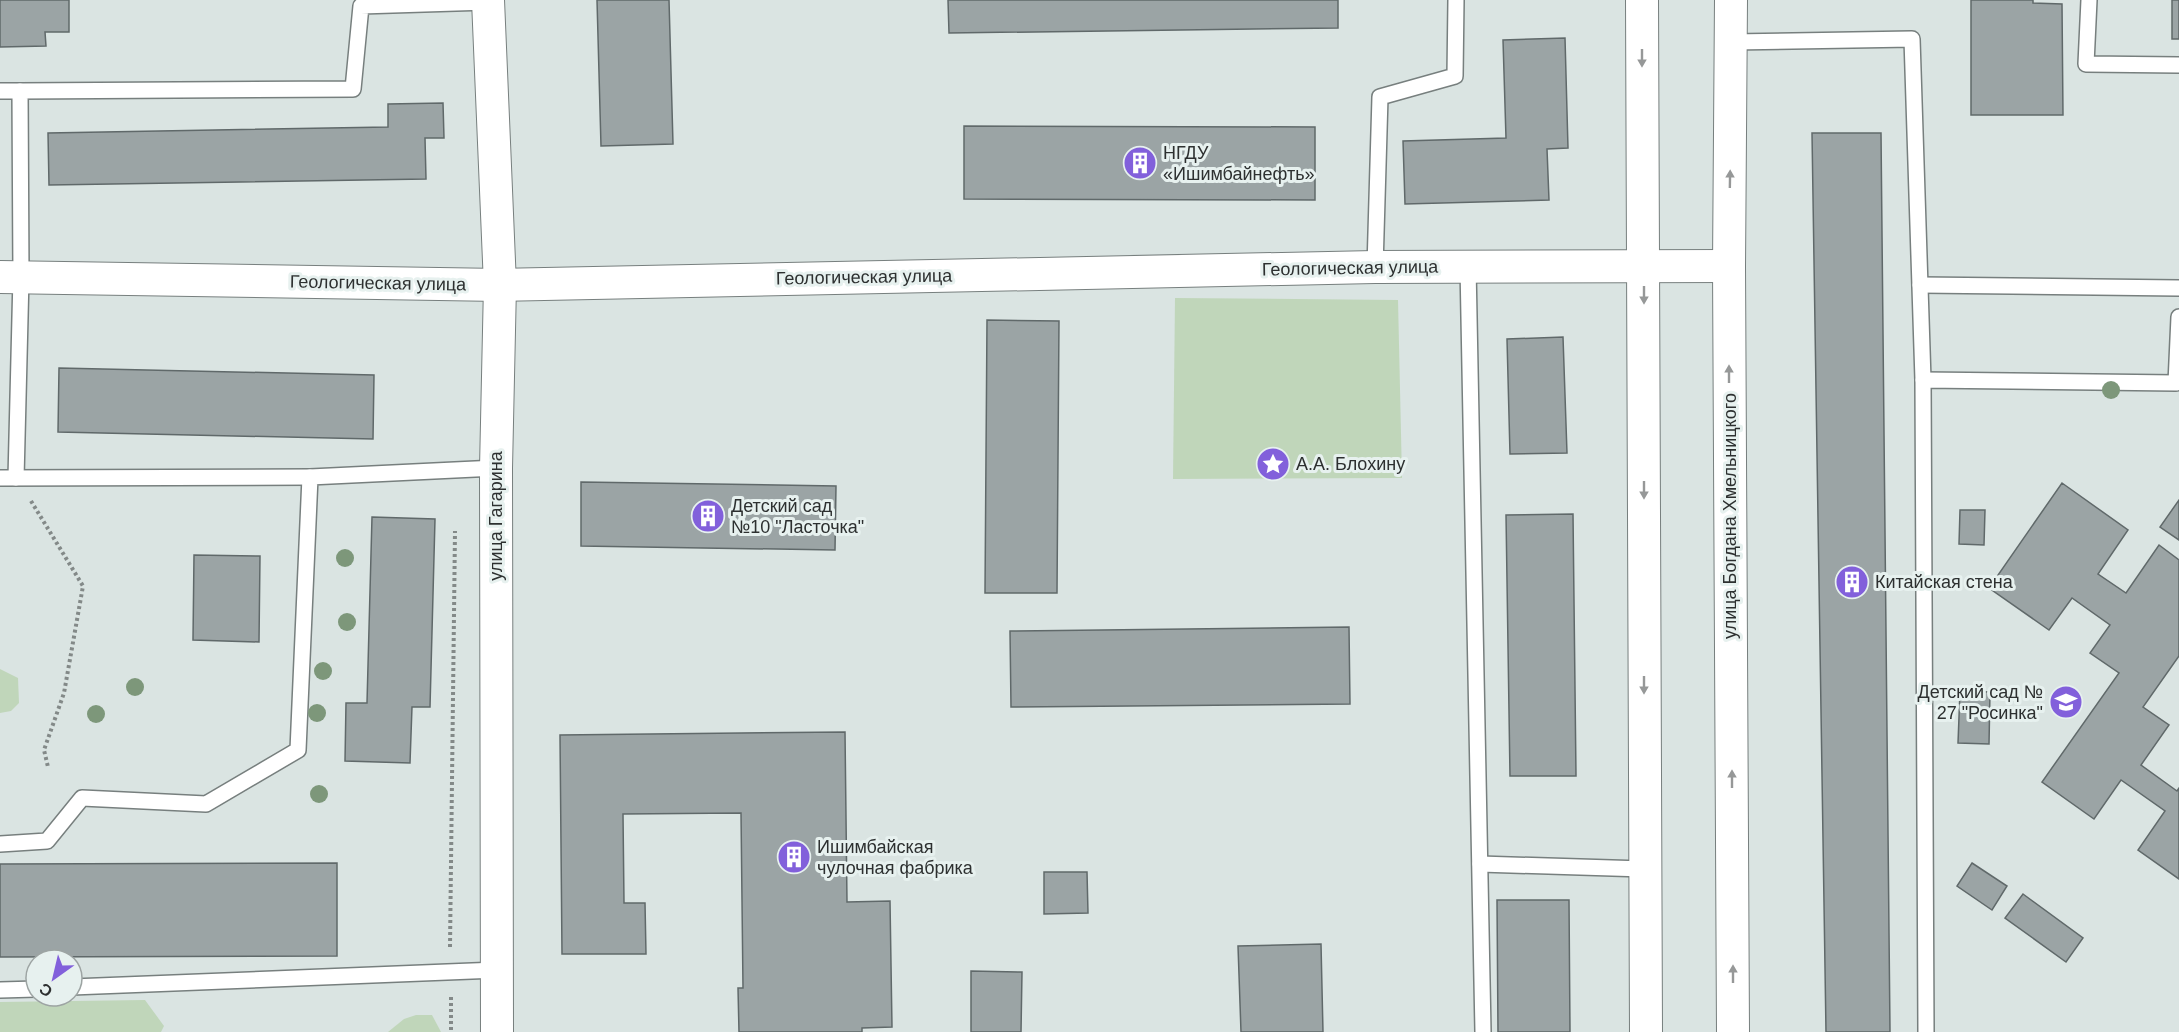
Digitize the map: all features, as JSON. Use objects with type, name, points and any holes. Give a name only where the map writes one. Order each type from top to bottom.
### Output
[{"type":"street","points":[[1642,0],[1646,1032]]},
{"type":"street","name":"улица Богдана Хмельницкого","points":[[1731,0],[1729,266],[1733,1032]]},
{"type":"street","name":"улица Гагарина","points":[[488,1],[500,285],[496,468],[497,1032]]},
{"type":"street","name":"Геологическая улица","points":[[11,277],[500,285],[1375,267],[1729,266]]},
{"type":"lane","points":[[1375,267],[1380,97],[1455,76],[1456,0]]},
{"type":"lane","points":[[2089,0],[2086,64],[2179,65]]},
{"type":"lane","points":[[0,91],[353,88],[361,6],[488,1]]},
{"type":"lane","points":[[1732,42],[1912,39],[1923,380],[1926,1032]]},
{"type":"lane","points":[[16,478],[11,277],[20,91]]},
{"type":"lane","points":[[1468,266],[1483,1032]]},
{"type":"lane","points":[[1920,285],[2179,288]]},
{"type":"lane","points":[[1923,380],[2176,383],[2179,316]]},
{"type":"lane","points":[[0,478],[310,477],[496,468]]},
{"type":"lane","points":[[0,844],[47,841],[82,798],[206,804],[298,750],[310,477]]},
{"type":"lane","points":[[1480,864],[1644,869]]},
{"type":"lane","points":[[84,987],[497,970]]},
{"type":"lane","points":[[0,990],[24,989]]},
{"type":"path","points":[[16,478],[83,586],[64,693],[44,750],[48,767]]},
{"type":"path","points":[[451,1032],[454,531]]},
{"type":"green space","points":[[1175,298],[1398,300],[1402,478],[1173,479]]},
{"type":"green space","points":[[0,669],[18,678],[19,703],[11,711],[0,713]]},
{"type":"green space","points":[[145,1000],[164,1026],[161,1032],[0,1032],[0,1002],[24,1002],[24,1008],[84,1008],[84,1001]]},
{"type":"green space","points":[[416,1015],[432,1015],[441,1032],[388,1032],[404,1019]]},
{"type":"building","points":[[0,0],[69,0],[69,32],[45,32],[46,46],[0,47]]},
{"type":"building","points":[[597,0],[669,0],[673,144],[601,146]]},
{"type":"building","points":[[948,0],[1338,0],[1338,28],[949,33]]},
{"type":"building","points":[[1971,0],[2033,0],[2033,3],[2062,4],[2063,115],[1971,115]]},
{"type":"building","points":[[2172,0],[2179,0],[2179,39],[2172,39]]},
{"type":"building","points":[[1565,38],[1568,148],[1547,149],[1549,200],[1405,204],[1403,141],[1506,138],[1503,40]]},
{"type":"building","points":[[443,103],[444,138],[425,138],[426,179],[49,185],[48,133],[388,127],[388,104]]},
{"type":"building","name":"НГДУ «Ишимбайнефть»","points":[[964,126],[1315,127],[1315,200],[964,199]]},
{"type":"building","name":"Китайская стена","points":[[1812,133],[1881,133],[1890,1032],[1826,1032]]},
{"type":"building","points":[[987,320],[1059,321],[1057,593],[985,593]]},
{"type":"building","points":[[1563,337],[1567,453],[1510,454],[1507,339]]},
{"type":"building","points":[[59,368],[374,375],[373,439],[58,432]]},
{"type":"building","name":"Детский сад №10 \"Ласточка\"","points":[[581,482],[836,486],[835,550],[581,546]]},
{"type":"building","name":"Детский сад № 27 \"Росинка\"","points":[[2062,483],[2128,530],[2098,574],[2126,593],[2159,545],[2179,560],[2179,656],[2143,707],[2169,725],[2141,765],[2177,791],[2179,788],[2179,879],[2138,850],[2165,811],[2121,780],[2094,819],[2042,782],[2119,673],[2090,653],[2110,625],[2072,598],[2049,630],[1989,588]]},
{"type":"building","points":[[2179,500],[2179,540],[2160,527]]},
{"type":"building","points":[[1960,510],[1985,510],[1984,545],[1959,544]]},
{"type":"building","points":[[1573,514],[1576,776],[1510,776],[1506,515]]},
{"type":"building","points":[[372,517],[435,519],[430,707],[412,707],[410,763],[345,761],[346,703],[367,703]]},
{"type":"building","points":[[194,555],[260,556],[259,642],[193,640]]},
{"type":"building","points":[[1349,627],[1350,704],[1011,707],[1010,631]]},
{"type":"building","points":[[1960,691],[1990,692],[1989,744],[1958,743]]},
{"type":"building","name":"Ишимбайская чулочная фабрика","points":[[845,732],[847,902],[890,901],[892,1027],[862,1028],[862,1032],[739,1032],[738,988],[743,988],[741,813],[623,814],[624,903],[645,903],[646,954],[562,954],[560,735]]},
{"type":"building","points":[[337,863],[337,956],[84,957],[84,948],[24,948],[24,957],[0,957],[0,864]]},
{"type":"building","points":[[1972,863],[2007,886],[1992,910],[1957,886]]},
{"type":"building","points":[[1044,872],[1087,872],[1088,913],[1044,914]]},
{"type":"building","points":[[2023,894],[2083,938],[2066,962],[2005,918]]},
{"type":"building","points":[[1497,900],[1569,900],[1570,1032],[1498,1032]]},
{"type":"building","points":[[1321,944],[1323,1032],[1241,1032],[1238,946]]},
{"type":"building","points":[[971,971],[1022,972],[1021,1032],[971,1032]]},
{"type":"place","name":"НГДУ «Ишимбайнефть»","points":[[1140,163]]},
{"type":"place","name":"А.А. Блохину","points":[[1273,464]]},
{"type":"place","name":"Детский сад №10 \"Ласточка\"","points":[[708,516]]},
{"type":"place","name":"Китайская стена","points":[[1852,582]]},
{"type":"place","name":"Детский сад № 27 \"Росинка\"","points":[[2066,702]]},
{"type":"place","name":"Ишимбайская чулочная фабрика","points":[[794,857]]}]
